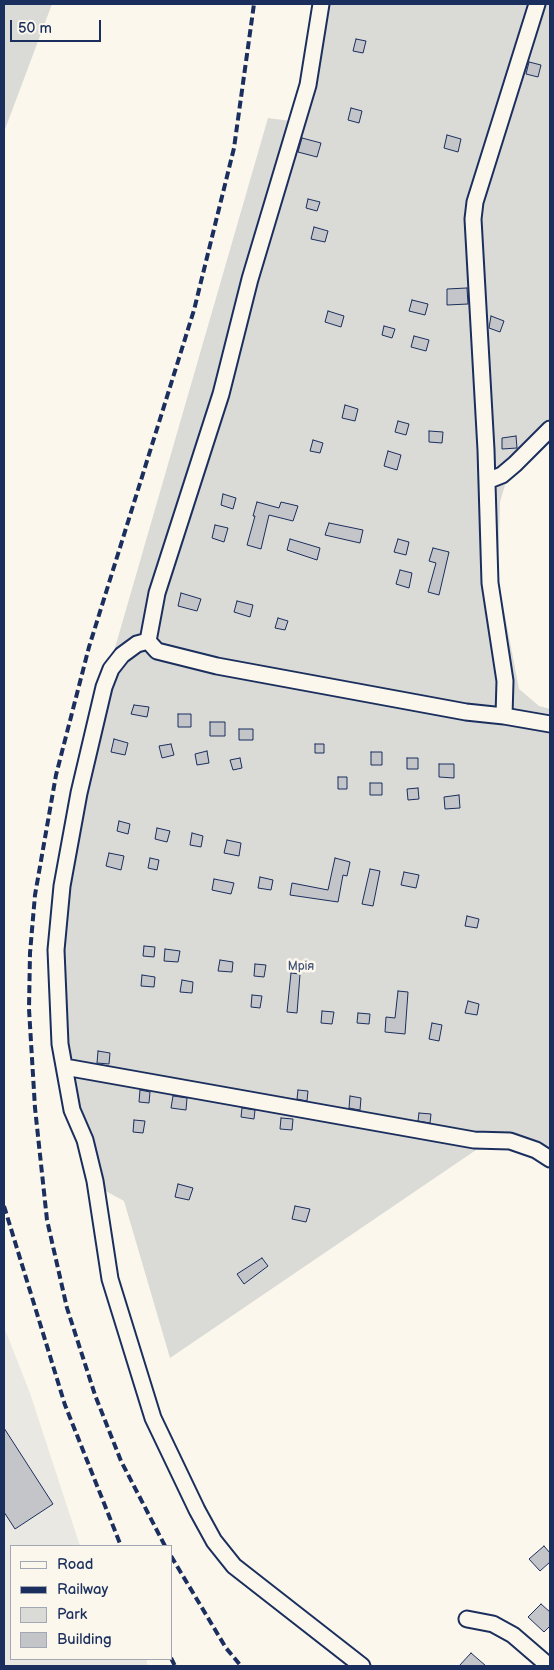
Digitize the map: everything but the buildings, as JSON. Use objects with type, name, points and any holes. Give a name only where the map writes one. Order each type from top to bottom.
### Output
[{"type":"street","points":[[148,641],[156,593],[221,394],[250,279],[308,85],[321,4]]},
{"type":"street","points":[[504,716],[505,681],[490,583],[487,481],[473,234],[474,202],[537,4]]},
{"type":"street","points":[[487,481],[502,475],[516,464],[550,429]]},
{"type":"street","points":[[148,641],[156,650],[201,662],[466,712],[550,724]]},
{"type":"street","points":[[148,641],[137,644],[122,655],[110,669],[79,793],[62,886],[56,950],[60,1044],[72,1110],[85,1140],[95,1181],[110,1279],[153,1418],[197,1510],[214,1541],[234,1566],[362,1666]]},
{"type":"street","points":[[65,1066],[474,1140],[510,1141],[536,1150],[550,1159]]},
{"type":"street","points":[[467,1619],[493,1624],[513,1635],[549,1666]]},
{"type":"shaded area","points":[[4,1327],[30,1393],[80,1545],[10,1545],[10,1660],[146,1660],[148,1666],[4,1666]]},
{"type":"green space","points":[[4,4],[52,4],[4,132]]},
{"type":"green space","name":"Мрія","points":[[316,4],[550,4],[550,441],[505,485],[500,502],[498,579],[519,689],[539,706],[550,709],[550,1166],[532,1155],[508,1147],[476,1150],[170,1358],[124,1201],[91,1183],[51,949],[110,665],[268,118],[291,121]]},
{"type":"railway","points":[[164,1545],[121,1461],[95,1395],[67,1308],[47,1220],[35,1108],[29,1009],[30,953],[35,895],[56,775],[89,647],[194,310],[234,148],[254,4]]},
{"type":"railway","points":[[4,1206],[65,1405],[121,1545]]},
{"type":"railway","points":[[172,1558],[226,1648],[241,1666]]},
{"type":"railway","points":[[172,1660],[175,1666]]}]
